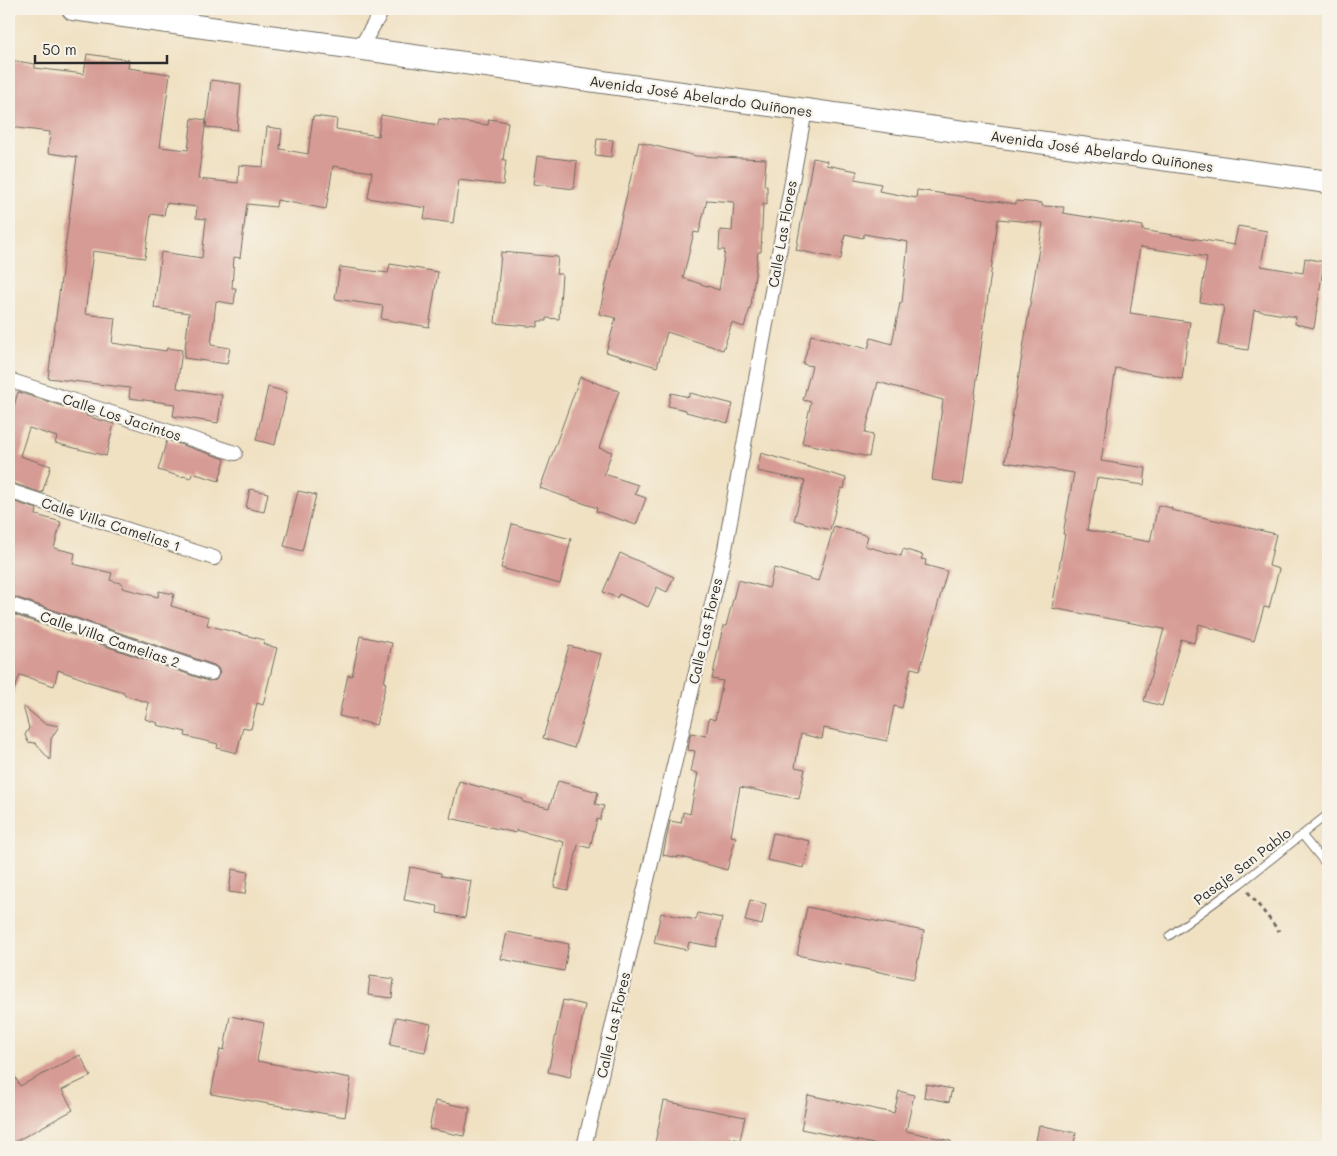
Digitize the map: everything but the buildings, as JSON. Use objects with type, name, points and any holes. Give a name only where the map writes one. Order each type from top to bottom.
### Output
[{"type":"main road","name":"Avenida José Abelardo Quiñones","points":[[74,9],[1328,182]]},
{"type":"street","points":[[360,48],[383,9]]},
{"type":"street","name":"Calle Las Flores","points":[[584,1147],[724,549],[805,110]]},
{"type":"street","name":"Calle Los Jacintos","points":[[9,380],[235,453]]},
{"type":"street","name":"Calle Villa Camelias 1","points":[[9,490],[214,558]]},
{"type":"street","name":"Calle Villa Camelias 2","points":[[9,604],[211,673]]},
{"type":"lane","name":"Pasaje San Pablo","points":[[1169,936],[1240,884],[1328,814]]},
{"type":"lane","points":[[1302,835],[1328,867]]},
{"type":"path","points":[[1240,884],[1279,931]]}]
